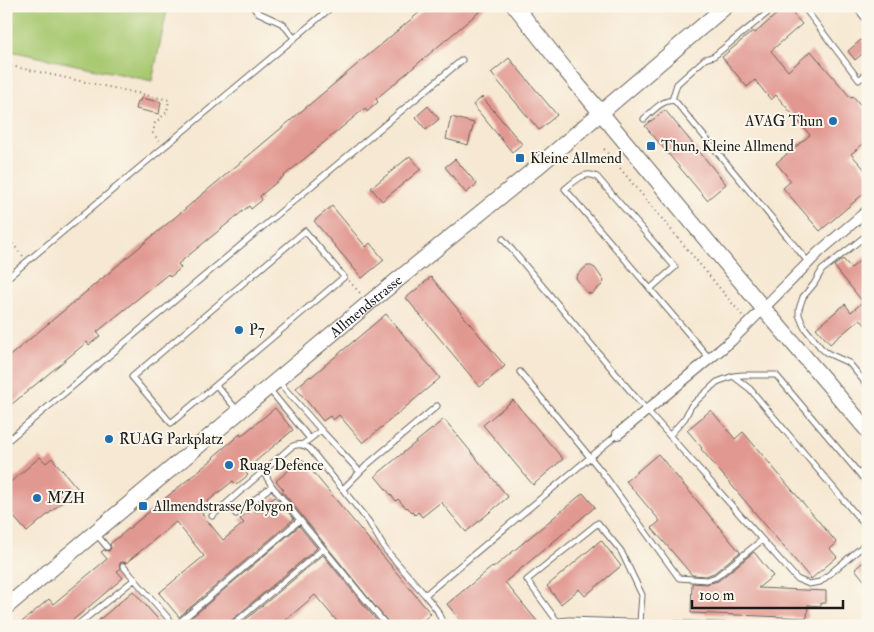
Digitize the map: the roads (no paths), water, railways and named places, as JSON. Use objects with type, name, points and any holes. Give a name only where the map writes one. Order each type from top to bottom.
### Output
[{"type":"main road","points":[[515,6],[620,136],[868,431]]},
{"type":"main road","name":"Allmendstrasse","points":[[6,607],[369,303],[512,188],[726,6]]},
{"type":"street","points":[[618,434],[710,360],[749,324],[827,244],[868,210]]},
{"type":"lane","points":[[252,6],[257,12],[283,24],[294,38]]},
{"type":"lane","points":[[6,279],[333,6]]},
{"type":"lane","points":[[672,100],[677,84],[705,59],[714,56],[776,6]]},
{"type":"lane","points":[[803,6],[859,80],[868,72]]},
{"type":"lane","points":[[855,6],[868,22]]},
{"type":"lane","points":[[6,442],[462,60]]},
{"type":"lane","points":[[644,119],[664,103],[672,100]]},
{"type":"lane","points":[[672,100],[809,263]]},
{"type":"lane","points":[[650,289],[675,267],[597,177],[592,174],[581,176],[565,188],[650,289],[710,360]]},
{"type":"lane","points":[[305,231],[344,277],[216,385],[171,423],[132,377],[305,231]]},
{"type":"lane","points":[[868,234],[822,270],[814,284],[803,297],[799,315],[804,327],[821,348],[849,363],[868,386]]},
{"type":"lane","points":[[503,240],[637,399],[648,409],[791,574],[803,583],[814,584],[825,579],[868,542]]},
{"type":"lane","points":[[520,372],[590,457],[679,578],[707,580],[716,576],[762,540]]},
{"type":"lane","points":[[670,435],[685,418],[690,406],[717,382],[733,376],[776,375],[868,484]]},
{"type":"lane","points":[[733,376],[750,389],[868,529]]},
{"type":"lane","points":[[273,384],[321,430],[360,472]]},
{"type":"lane","points":[[273,384],[310,439]]},
{"type":"lane","points":[[216,385],[239,412]]},
{"type":"lane","points":[[343,489],[437,406]]},
{"type":"lane","points":[[212,516],[291,447],[303,444],[321,430]]},
{"type":"lane","points":[[425,595],[618,434]]},
{"type":"lane","points":[[303,444],[310,449],[369,522],[386,549],[437,610],[444,626]]},
{"type":"lane","points":[[263,471],[272,486],[387,626]]},
{"type":"lane","points":[[227,503],[236,514],[272,486]]},
{"type":"lane","points":[[123,566],[175,626],[300,520]]},
{"type":"lane","points":[[557,621],[527,580],[598,523],[621,551],[642,595],[640,622]]},
{"type":"lane","points":[[95,532],[108,547]]},
{"type":"lane","points":[[231,626],[323,548]]},
{"type":"lane","points":[[76,626],[135,579]]},
{"type":"lane","points":[[547,626],[557,621],[569,620],[748,626]]},
{"type":"place","name":"AVAG Thun","points":[[833,121]]},
{"type":"place","name":"Thun, Kleine Allmend","points":[[651,146]]},
{"type":"place","name":"Kleine Allmend","points":[[520,158]]},
{"type":"place","name":"P7","points":[[239,330]]},
{"type":"place","name":"RUAG Parkplatz","points":[[109,439]]},
{"type":"place","name":"Ruag Defence","points":[[229,465]]},
{"type":"place","name":"MZH","points":[[37,498]]},
{"type":"place","name":"Allmendstrasse/Polygon","points":[[143,506]]}]
